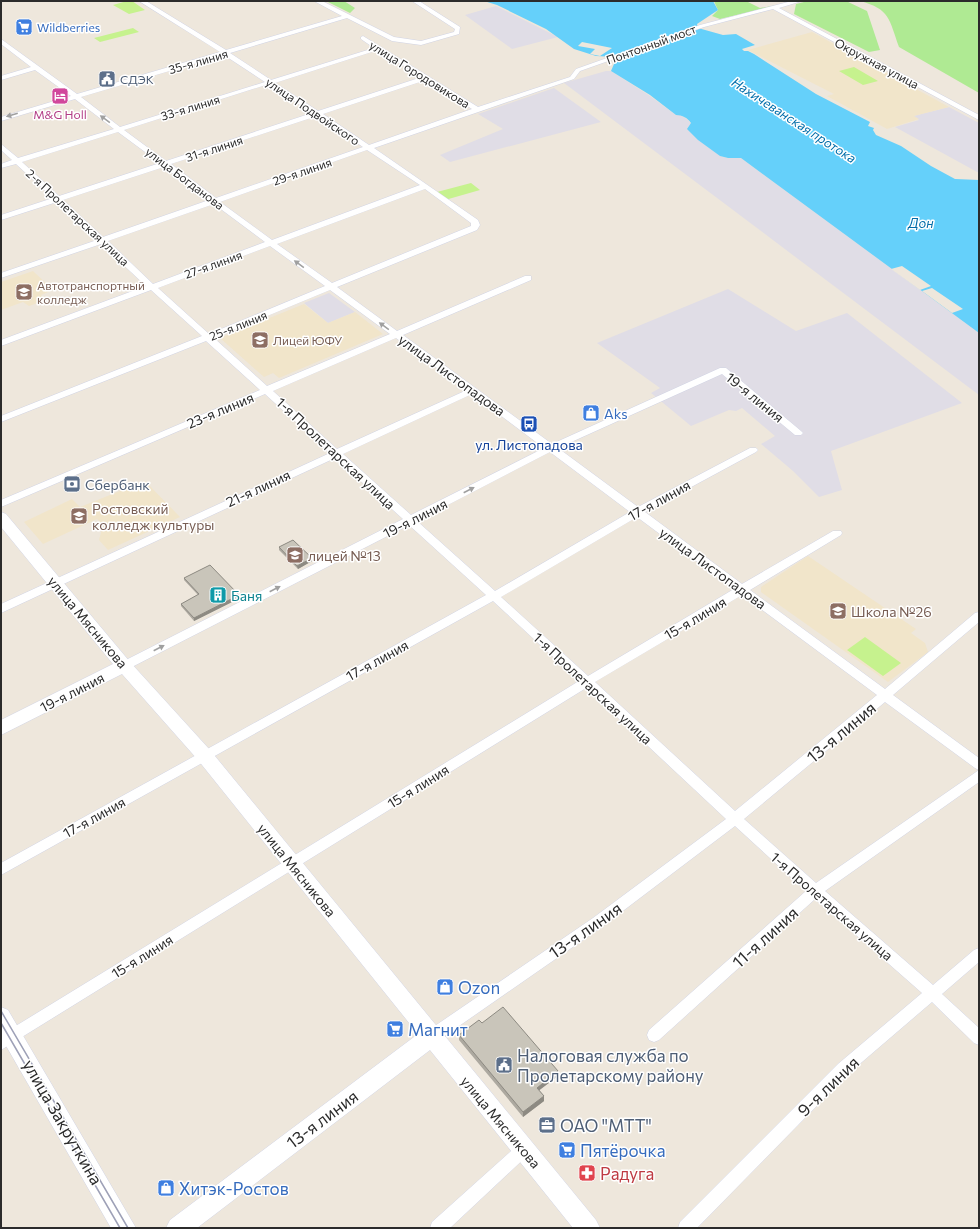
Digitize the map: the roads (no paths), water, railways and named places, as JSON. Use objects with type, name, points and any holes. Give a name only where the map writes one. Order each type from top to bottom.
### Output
[{"type":"main road","name":"улица Мясникова","points":[[1,517],[124,666],[204,755],[431,1037],[588,1228]]},
{"type":"main road","name":"19-я линия","points":[[1,728],[124,666]]},
{"type":"main road","name":"улица Закруткина","points":[[1,1017],[6,1039],[124,1228]]},
{"type":"main road","name":"13-я линия","points":[[178,1228],[431,1037]]},
{"type":"street","name":"улица Подвойского","points":[[142,1],[226,52],[416,179],[476,222],[474,228]]},
{"type":"street","name":"улица Городовикова","points":[[317,1],[386,37],[421,43],[456,33],[458,28],[415,1]]},
{"type":"street","name":"Понтонный мост","points":[[601,62],[702,26],[799,1]]},
{"type":"street","name":"Окружная улица","points":[[775,8],[979,118]]},
{"type":"street","name":"35-я линия","points":[[1,119],[348,16]]},
{"type":"street","name":"улица Городовикова","points":[[363,38],[477,109]]},
{"type":"street","name":"улица Богданова","points":[[1,41],[216,200],[330,287]]},
{"type":"street","name":"33-я линия","points":[[1,166],[379,48]]},
{"type":"street","name":"29-я линия","points":[[1,276],[477,109],[572,78],[578,70],[601,62]]},
{"type":"street","points":[[1,78],[37,67]]},
{"type":"street","name":"31-я линия","points":[[1,218],[426,78]]},
{"type":"street","name":"2-я Пролетарская улица","points":[[1,146],[102,241],[208,337]]},
{"type":"street","name":"27-я линия","points":[[1,343],[425,186]]},
{"type":"street","name":"25-я линия","points":[[1,419],[208,337],[474,228]]},
{"type":"street","name":"23-я линия","points":[[1,504],[528,278]]},
{"type":"street","name":"улица Листопадова","points":[[330,287],[473,390],[979,765]]},
{"type":"street","name":"1-я Пролетарская улица","points":[[208,337],[494,596],[815,892],[932,993],[979,1038]]},
{"type":"street","name":"19-я линия","points":[[124,666],[551,448],[722,370],[798,433]]},
{"type":"street","name":"21-я линия","points":[[1,609],[335,452],[473,390]]},
{"type":"street","name":"17-я линия","points":[[1,869],[204,755],[494,596],[637,512],[753,450]]},
{"type":"street","name":"15-я линия","points":[[6,1039],[586,682],[837,533]]},
{"type":"street","name":"13-я линия","points":[[431,1037],[598,922],[735,819],[979,616]]},
{"type":"street","name":"11-я линия","points":[[654,1035],[815,892],[979,775]]},
{"type":"street","name":"9-я линия","points":[[686,1228],[844,1068],[979,954]]},
{"type":"street","points":[[438,1228],[524,1149]]},
{"type":"water","name":"Дон","points":[[484,1],[713,1],[718,10],[697,24],[698,28],[723,35],[736,34],[755,45],[742,49],[744,51],[754,54],[816,94],[870,122],[868,126],[874,128],[873,130],[876,135],[901,146],[931,166],[955,179],[979,180],[979,333],[741,158],[728,158],[720,156],[698,140],[687,129],[691,123],[687,118],[676,115],[650,95],[611,71],[617,57],[596,56],[574,49],[546,29],[497,5]]},
{"type":"tram line","points":[[1,1011],[128,1228]]},
{"type":"tram line","points":[[1,1023],[120,1228]]},
{"type":"place","name":"Wildberries","points":[[24,27]]},
{"type":"place","name":"СДЭК","points":[[107,79]]},
{"type":"place","name":"M&G Holl","points":[[60,96]]},
{"type":"place","name":"Автотранспортный колледж","points":[[24,292]]},
{"type":"place","name":"Лицей ЮФУ","points":[[260,340]]},
{"type":"place","name":"Aks","points":[[591,413]]},
{"type":"place","name":"ул. Листопадова","points":[[529,424]]},
{"type":"place","name":"Сбербанк","points":[[72,484]]},
{"type":"place","name":"Ростовский колледж культуры","points":[[79,516]]},
{"type":"place","name":"лицей №13","points":[[295,555]]},
{"type":"place","name":"Баня","points":[[218,595]]},
{"type":"place","name":"Школа №26","points":[[838,611]]},
{"type":"place","name":"Ozon","points":[[445,987]]},
{"type":"place","name":"Магнит","points":[[395,1029]]},
{"type":"place","name":"Налоговая служба по Пролетарскому району","points":[[504,1065]]},
{"type":"place","name":"ОАО \"МТТ\"","points":[[547,1125]]},
{"type":"place","name":"Пятёрочка","points":[[567,1150]]},
{"type":"place","name":"Радуга","points":[[587,1173]]},
{"type":"place","name":"Хитэк-Ростов","points":[[166,1188]]},
{"type":"water label","name":"Нахичеванская протока","points":[[794,120]]}]
